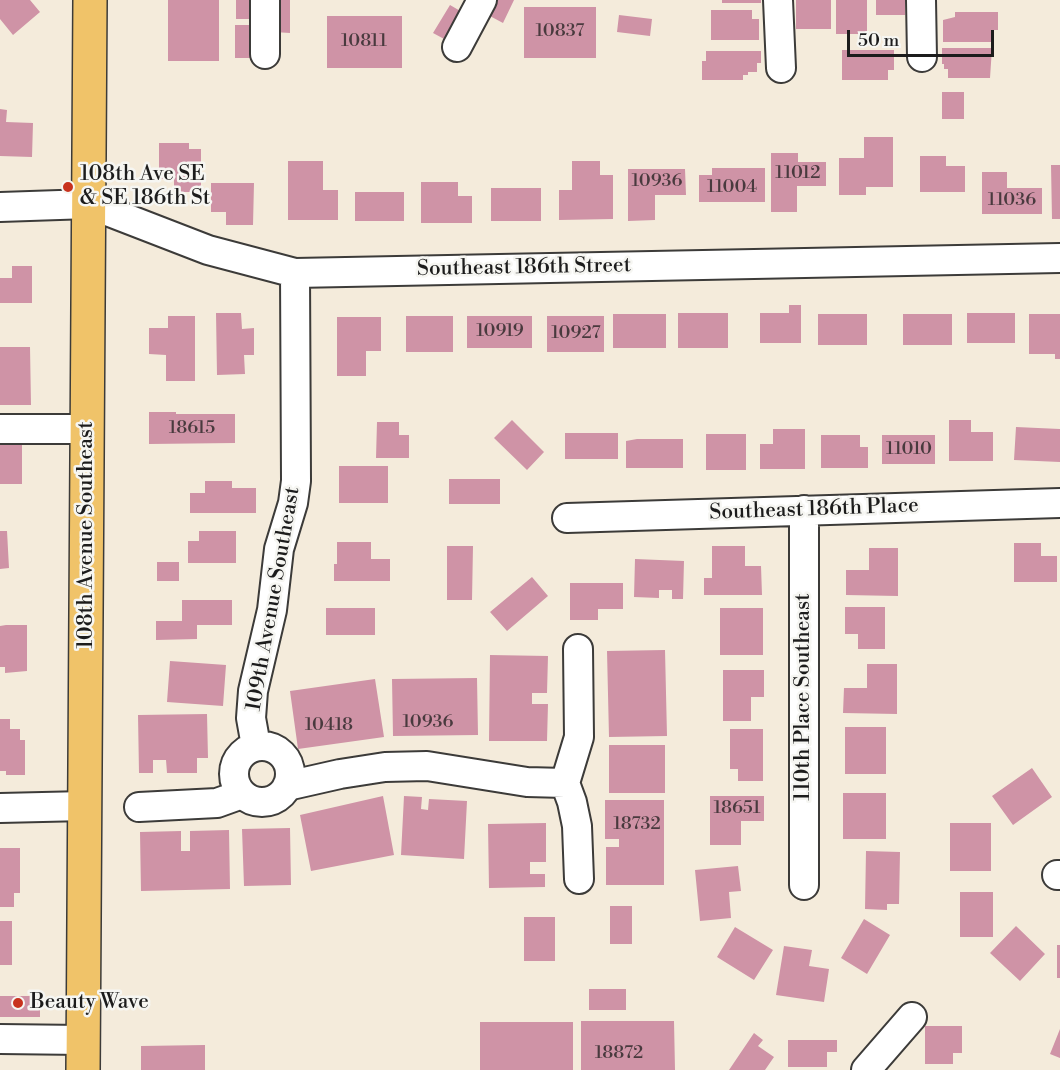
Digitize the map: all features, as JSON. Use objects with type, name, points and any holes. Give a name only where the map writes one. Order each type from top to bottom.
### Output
[{"type":"main road","name":"108th Avenue Southeast","points":[[83,1055],[90,0]]},
{"type":"street","points":[[265,0],[265,54]]},
{"type":"street","points":[[457,48],[482,0]]},
{"type":"street","points":[[778,0],[781,68]]},
{"type":"street","points":[[921,0],[922,57]]},
{"type":"street","name":"Southeast 186th Street","points":[[0,207],[89,204],[208,250],[295,273],[1060,258]]},
{"type":"street","name":"109th Avenue Southeast","points":[[256,746],[251,718],[253,691],[273,610],[279,549],[296,482],[295,273]]},
{"type":"street","points":[[0,429],[87,429]]},
{"type":"street","name":"Southeast 186th Place","points":[[567,518],[1060,503]]},
{"type":"street","name":"110th Place Southeast","points":[[804,510],[804,885]]},
{"type":"street","points":[[578,649],[579,737],[565,783],[577,826],[579,879]]},
{"type":"street","points":[[256,746],[274,748],[287,760],[290,778],[287,786],[282,794],[267,801],[249,799],[242,794],[234,778],[237,761],[248,749],[256,746]]},
{"type":"street","points":[[287,786],[385,767],[427,766],[527,782],[565,783]]},
{"type":"street","points":[[139,807],[217,803],[242,794]]},
{"type":"street","points":[[0,808],[85,806]]},
{"type":"street","points":[[866,1070],[912,1017]]},
{"type":"street","points":[[0,1039],[40,1038],[83,1055]]},
{"type":"building","points":[[0,0],[30,0],[40,12],[13,35],[0,19]]},
{"type":"building","points":[[168,0],[219,0],[219,61],[168,61]]},
{"type":"building","points":[[236,0],[250,0],[250,19],[236,19]]},
{"type":"building","points":[[274,0],[290,0],[290,33],[274,32]]},
{"type":"building","points":[[496,0],[514,0],[503,23],[488,15]]},
{"type":"building","points":[[722,0],[761,0],[761,3],[722,3]]},
{"type":"building","points":[[796,0],[831,0],[831,29],[796,29]]},
{"type":"building","points":[[836,0],[867,0],[867,34],[836,34]]},
{"type":"building","points":[[876,0],[905,0],[905,15],[876,15]]},
{"type":"building","points":[[450,5],[462,12],[446,40],[433,33]]},
{"type":"building","points":[[524,7],[596,7],[596,58],[524,58]]},
{"type":"building","points":[[711,10],[752,10],[752,19],[759,19],[759,40],[711,40]]},
{"type":"building","points":[[955,12],[998,12],[998,30],[992,30],[992,42],[943,42],[943,20],[955,17]]},
{"type":"building","points":[[619,15],[652,19],[650,36],[617,32]]},
{"type":"building","points":[[327,16],[402,16],[402,68],[327,68]]},
{"type":"building","points":[[235,25],[251,25],[250,58],[235,58]]},
{"type":"building","points":[[942,48],[992,48],[990,78],[948,78],[948,69],[944,69],[944,64],[942,64]]},
{"type":"building","points":[[842,50],[894,50],[894,70],[888,70],[888,80],[842,80]]},
{"type":"building","points":[[706,51],[761,51],[761,63],[757,63],[757,72],[748,72],[748,75],[743,75],[743,80],[702,80],[702,61],[706,61]]},
{"type":"building","points":[[942,92],[964,92],[964,119],[942,119]]},
{"type":"building","points":[[0,109],[7,110],[6,122],[33,123],[32,157],[0,156]]},
{"type":"building","points":[[864,137],[893,137],[893,187],[866,187],[866,195],[839,195],[839,158],[864,158]]},
{"type":"building","points":[[159,143],[189,143],[189,149],[201,149],[201,192],[174,192],[174,179],[159,179]]},
{"type":"building","points":[[771,153],[798,153],[798,162],[826,162],[826,186],[797,186],[797,212],[771,212]]},
{"type":"building","points":[[920,156],[946,156],[946,166],[965,166],[965,192],[920,192]]},
{"type":"building","points":[[288,161],[323,161],[323,190],[338,190],[338,220],[288,220]]},
{"type":"building","points":[[572,161],[600,161],[600,175],[613,175],[613,219],[559,220],[559,190],[572,190]]},
{"type":"building","points":[[1051,165],[1060,165],[1060,219],[1052,219]]},
{"type":"building","points":[[712,168],[765,168],[765,202],[699,202],[699,175],[712,175]]},
{"type":"building","points":[[628,169],[685,169],[686,195],[655,195],[655,220],[628,221]]},
{"type":"building","points":[[982,172],[1007,172],[1007,188],[1042,188],[1042,214],[982,214]]},
{"type":"building","points":[[421,182],[458,182],[458,196],[472,196],[472,223],[421,223]]},
{"type":"building","points":[[211,183],[254,183],[253,225],[226,225],[226,212],[211,212]]},
{"type":"building","points":[[491,188],[541,188],[541,221],[491,221]]},
{"type":"building","points":[[355,192],[404,192],[404,221],[355,221]]},
{"type":"building","points":[[12,266],[32,266],[32,303],[0,303],[0,278],[12,278]]},
{"type":"building","points":[[789,305],[801,305],[801,343],[760,343],[760,313],[789,313]]},
{"type":"building","points":[[216,313],[241,313],[242,329],[254,328],[254,355],[244,355],[245,374],[217,375]]},
{"type":"building","points":[[678,313],[728,313],[728,348],[678,348]]},
{"type":"building","points":[[967,313],[1015,313],[1015,343],[967,343]]},
{"type":"building","points":[[613,314],[666,314],[666,348],[613,348]]},
{"type":"building","points":[[818,314],[867,314],[867,345],[818,345]]},
{"type":"building","points":[[903,314],[952,314],[952,345],[903,345]]},
{"type":"building","points":[[1029,314],[1060,314],[1060,359],[1055,359],[1055,354],[1029,354]]},
{"type":"building","points":[[168,316],[195,316],[195,381],[166,381],[166,355],[149,354],[149,328],[168,328]]},
{"type":"building","points":[[406,316],[453,316],[453,352],[406,352]]},
{"type":"building","points":[[467,316],[532,316],[532,348],[467,348]]},
{"type":"building","points":[[547,316],[604,316],[604,352],[547,352]]},
{"type":"building","points":[[337,317],[381,317],[381,351],[366,351],[366,376],[337,376]]},
{"type":"building","points":[[0,347],[30,347],[31,405],[0,405]]},
{"type":"building","points":[[149,412],[235,414],[235,443],[149,444]]},
{"type":"building","points":[[512,420],[544,452],[527,470],[494,438]]},
{"type":"building","points":[[949,420],[971,420],[971,432],[993,432],[993,461],[949,461]]},
{"type":"building","points":[[377,422],[399,422],[399,435],[409,435],[409,458],[376,458]]},
{"type":"building","points":[[1016,427],[1060,429],[1060,462],[1014,460]]},
{"type":"building","points":[[773,429],[805,429],[805,469],[760,469],[760,444],[773,444]]},
{"type":"building","points":[[565,433],[618,433],[618,459],[565,459]]},
{"type":"building","points":[[706,434],[746,434],[746,470],[706,470]]},
{"type":"building","points":[[821,435],[860,435],[860,447],[868,447],[868,468],[821,468]]},
{"type":"building","points":[[882,435],[935,435],[935,464],[882,464]]},
{"type":"building","points":[[0,438],[22,438],[22,484],[0,484]]},
{"type":"building","points":[[683,439],[683,468],[626,468],[626,441]]},
{"type":"building","points":[[339,466],[388,466],[388,503],[339,503]]},
{"type":"building","points":[[449,479],[500,479],[500,504],[449,504]]},
{"type":"building","points":[[205,481],[232,481],[232,488],[256,488],[256,513],[190,513],[190,493],[205,493]]},
{"type":"building","points":[[0,531],[7,531],[9,568],[0,569]]},
{"type":"building","points":[[199,531],[236,531],[236,563],[188,563],[188,541],[199,541]]},
{"type":"building","points":[[337,542],[371,542],[371,559],[390,559],[390,581],[334,581]]},
{"type":"building","points":[[1014,543],[1041,543],[1041,556],[1057,556],[1057,582],[1014,582]]},
{"type":"building","points":[[447,546],[473,546],[472,600],[447,600]]},
{"type":"building","points":[[712,546],[745,546],[745,566],[761,566],[762,595],[704,595],[704,578],[712,578]]},
{"type":"building","points":[[869,548],[898,548],[898,596],[846,595],[846,570],[869,570]]},
{"type":"building","points":[[635,559],[684,561],[683,599],[672,599],[672,590],[659,590],[659,598],[634,597]]},
{"type":"building","points":[[157,562],[179,562],[179,581],[157,581]]},
{"type":"building","points":[[532,577],[548,596],[507,631],[490,612]]},
{"type":"building","points":[[570,583],[623,583],[623,609],[598,609],[598,620],[570,620]]},
{"type":"building","points":[[182,600],[232,600],[232,625],[197,625],[197,639],[156,640],[156,621],[182,621]]},
{"type":"building","points":[[845,607],[885,607],[885,649],[858,649],[858,634],[845,634]]},
{"type":"building","points":[[326,608],[375,608],[375,635],[326,635]]},
{"type":"building","points":[[720,608],[763,608],[763,655],[720,655]]},
{"type":"building","points":[[27,625],[27,671],[5,673],[5,667],[0,667],[0,626]]},
{"type":"building","points":[[665,650],[667,736],[609,737],[607,651]]},
{"type":"building","points":[[490,655],[548,656],[547,693],[532,693],[532,704],[548,704],[547,741],[489,741]]},
{"type":"building","points":[[170,661],[226,665],[223,706],[167,702]]},
{"type":"building","points":[[867,664],[897,664],[897,714],[843,713],[844,688],[867,688]]},
{"type":"building","points":[[723,670],[764,670],[764,697],[751,697],[751,721],[723,721]]},
{"type":"building","points":[[477,678],[478,735],[393,736],[392,679]]},
{"type":"building","points":[[375,679],[384,737],[298,749],[290,691]]},
{"type":"building","points":[[207,714],[208,758],[197,758],[197,773],[167,773],[166,760],[153,760],[153,773],[139,773],[138,715]]},
{"type":"building","points":[[0,719],[10,719],[10,729],[20,729],[20,740],[25,740],[25,775],[6,775],[6,771],[0,771]]},
{"type":"building","points":[[845,727],[886,727],[886,774],[845,774]]},
{"type":"building","points":[[730,729],[763,729],[763,781],[738,781],[738,769],[730,769]]},
{"type":"building","points":[[609,745],[665,745],[665,793],[609,793]]},
{"type":"building","points":[[1032,768],[1052,797],[1013,825],[992,796]]},
{"type":"building","points":[[843,793],[886,793],[886,839],[843,839]]},
{"type":"building","points":[[383,796],[394,855],[311,871],[300,815]]},
{"type":"building","points":[[404,796],[422,797],[421,809],[428,810],[429,799],[467,801],[464,859],[401,855]]},
{"type":"building","points":[[710,796],[764,796],[764,821],[741,821],[741,845],[710,845]]},
{"type":"building","points":[[605,800],[664,800],[664,885],[606,885],[606,847],[619,847],[619,839],[605,839]]},
{"type":"building","points":[[546,823],[546,862],[530,862],[530,874],[545,874],[545,887],[489,888],[488,824]]},
{"type":"building","points":[[950,823],[991,823],[991,871],[950,871]]},
{"type":"building","points":[[290,828],[291,885],[244,886],[242,829]]},
{"type":"building","points":[[229,830],[230,889],[141,891],[140,832],[181,831],[181,851],[190,851],[190,831]]},
{"type":"building","points":[[0,848],[20,848],[20,893],[14,893],[14,907],[0,907]]},
{"type":"building","points":[[866,851],[900,852],[899,904],[887,904],[887,910],[865,909]]},
{"type":"building","points":[[738,866],[741,891],[729,892],[731,918],[700,921],[695,870]]},
{"type":"building","points":[[960,892],[993,892],[993,937],[960,937]]},
{"type":"building","points":[[610,906],[632,906],[632,944],[610,944]]},
{"type":"building","points":[[524,917],[555,917],[555,961],[524,961]]},
{"type":"building","points":[[864,919],[890,935],[867,974],[841,958]]},
{"type":"building","points":[[0,921],[12,921],[12,965],[0,965]]},
{"type":"building","points":[[1016,926],[1045,954],[1020,981],[990,953]]},
{"type":"building","points":[[735,927],[773,950],[754,980],[717,957]]},
{"type":"building","points":[[1057,945],[1060,945],[1060,978],[1057,978]]},
{"type":"building","points":[[784,946],[812,950],[809,966],[829,969],[824,1002],[776,995]]},
{"type":"building","points":[[589,989],[626,989],[626,1010],[589,1010]]},
{"type":"building","points":[[0,996],[40,996],[40,1017],[0,1017]]},
{"type":"building","points":[[581,1021],[674,1021],[675,1070],[581,1070]]},
{"type":"building","points":[[480,1022],[573,1022],[573,1070],[480,1070]]},
{"type":"building","points":[[925,1026],[962,1026],[962,1053],[953,1053],[953,1064],[925,1064]]},
{"type":"building","points":[[1060,1029],[1060,1058],[1050,1054]]},
{"type":"building","points":[[754,1033],[763,1040],[758,1046],[774,1057],[765,1070],[729,1070]]},
{"type":"building","points":[[788,1040],[837,1040],[837,1052],[827,1052],[827,1067],[788,1067]]},
{"type":"building","points":[[205,1045],[205,1070],[141,1070],[141,1046]]},
{"type":"place","name":"108th Ave SE & SE 186th St","points":[[68,187]]},
{"type":"place","name":"Beauty Wave","points":[[18,1003]]}]
